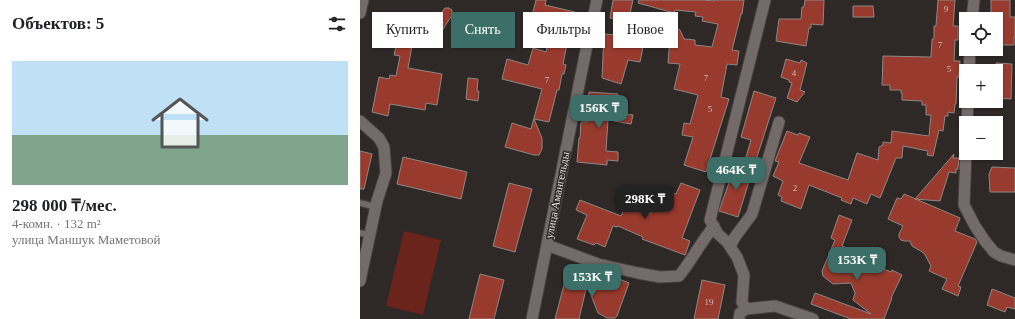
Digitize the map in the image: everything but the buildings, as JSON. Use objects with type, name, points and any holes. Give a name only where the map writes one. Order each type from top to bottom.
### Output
[{"type":"street","points":[[360,13],[363,0]]},
{"type":"street","name":"улица Амангельды","points":[[532,319],[597,0]]},
{"type":"street","points":[[746,309],[742,302],[744,275],[737,257],[727,242],[718,234],[710,220],[765,0]]},
{"type":"street","points":[[973,12],[974,0]]},
{"type":"street","points":[[360,121],[379,138],[384,147],[386,172],[376,207],[365,234],[360,281]]},
{"type":"street","points":[[730,246],[735,236],[752,214],[779,122]]},
{"type":"street","points":[[966,160],[964,205],[975,226],[994,252],[1001,256],[1015,260]]},
{"type":"street","points":[[547,246],[598,264],[660,277],[679,276],[689,263],[701,242],[714,226]]},
{"type":"street","points":[[739,319],[740,312],[746,309],[775,306],[813,319]]},
{"type":"lane","points":[[360,203],[376,207]]},
{"type":"shaded area","points":[[404,231],[441,240],[423,315],[386,306]]}]
